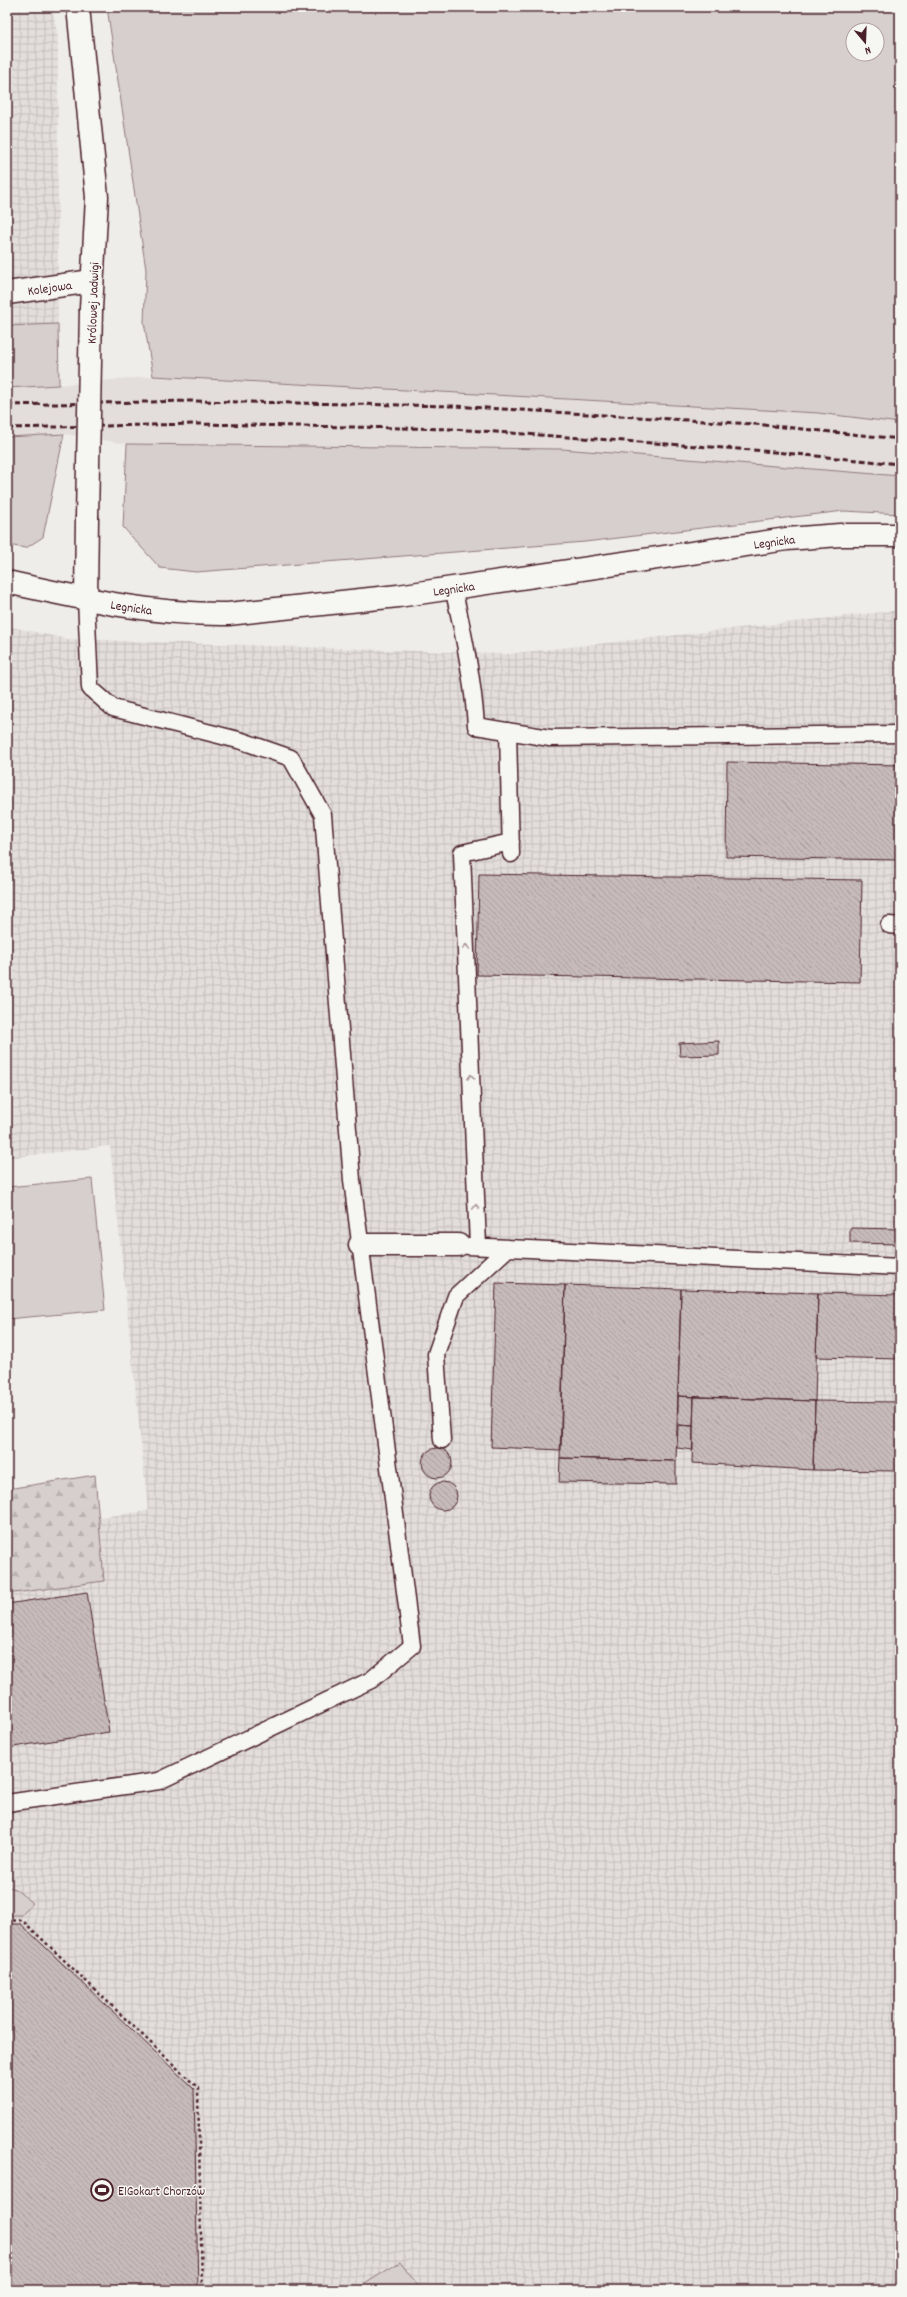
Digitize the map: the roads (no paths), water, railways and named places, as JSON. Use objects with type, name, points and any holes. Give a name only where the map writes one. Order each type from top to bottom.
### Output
[{"type":"street","name":"Królowej Jadwigi","points":[[78,7],[97,197],[91,309],[86,599]]},
{"type":"street","name":"Kolejowa","points":[[7,293],[92,281]]},
{"type":"street","name":"Legnicka","points":[[7,582],[132,608],[203,614],[228,614],[398,596],[787,539],[840,535],[900,535]]},
{"type":"street","points":[[360,1246],[468,1246]]},
{"type":"lane","points":[[453,588],[473,684],[476,726],[550,738],[900,734]]},
{"type":"lane","points":[[7,1803],[159,1781],[371,1680],[412,1646],[352,1180],[322,815],[291,758],[242,741],[114,708],[90,688],[86,599]]},
{"type":"lane","points":[[508,731],[511,848],[462,853],[468,1246],[900,1267]]},
{"type":"lane","points":[[442,1440],[436,1354],[456,1296],[508,1248]]},
{"type":"railway","points":[[7,405],[192,401],[453,406],[754,424],[900,439]]},
{"type":"railway","points":[[7,428],[197,424],[453,429],[753,450],[900,464]]},
{"type":"place","name":"E1Gokart Chorzów","points":[[102,2190]]}]
